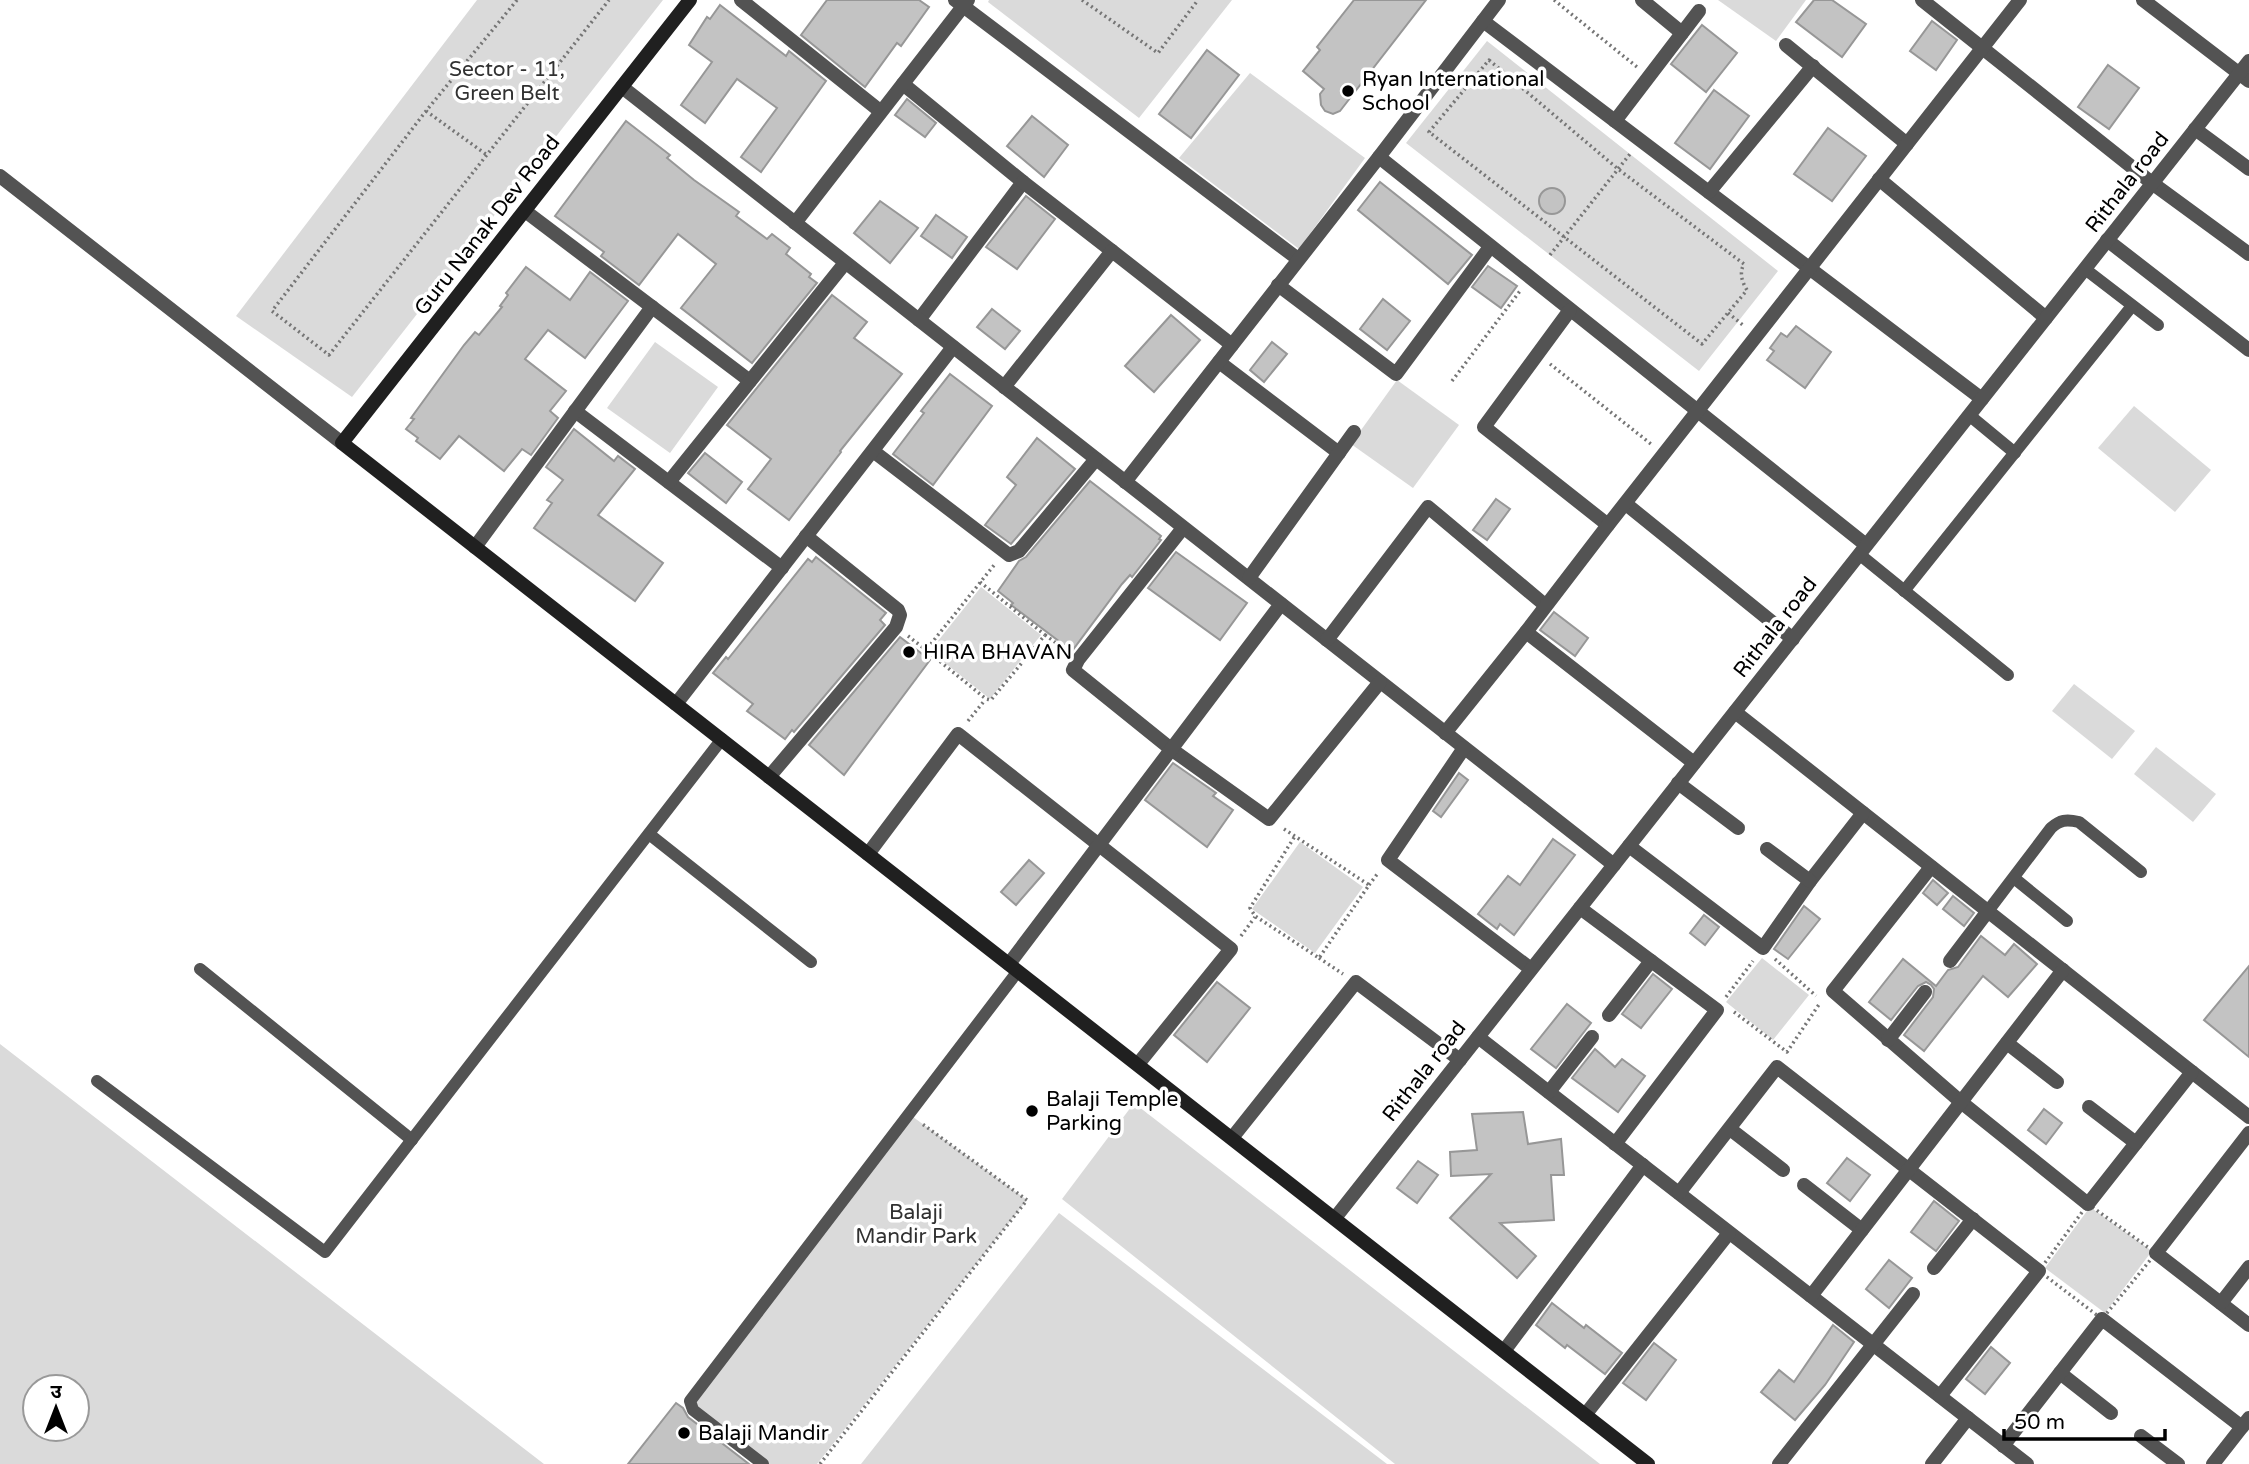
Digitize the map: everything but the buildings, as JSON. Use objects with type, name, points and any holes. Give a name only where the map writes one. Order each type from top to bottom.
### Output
[{"type":"street","name":"Guru Nanak Dev Road","points":[[342,443],[690,0]]},
{"type":"street","points":[[741,0],[880,111]]},
{"type":"street","points":[[1125,482],[1499,0]]},
{"type":"street","points":[[1642,0],[1682,33]]},
{"type":"street","points":[[1922,0],[2152,183],[2249,254]]},
{"type":"street","points":[[1445,733],[2020,0]]},
{"type":"street","points":[[2143,0],[2244,77]]},
{"type":"street","points":[[795,223],[903,84],[962,2],[1298,259]]},
{"type":"street","points":[[1615,121],[1699,11]]},
{"type":"street","points":[[1483,22],[1982,398]]},
{"type":"street","points":[[1786,45],[1907,144]]},
{"type":"street","name":"Rithala road","points":[[1335,1218],[2195,129],[2244,77],[2249,61]]},
{"type":"street","points":[[1709,192],[1813,66]]},
{"type":"street","points":[[903,84],[1023,182],[1232,345]]},
{"type":"street","points":[[622,87],[1614,866]]},
{"type":"street","points":[[2195,129],[2249,169]]},
{"type":"street","points":[[1379,157],[1697,411],[1863,550]]},
{"type":"street","points":[[0,176],[1648,1464]]},
{"type":"street","points":[[1879,179],[2046,318]]},
{"type":"street","points":[[919,320],[1023,182]]},
{"type":"street","points":[[524,211],[750,382]]},
{"type":"street","points":[[2107,240],[2249,350]]},
{"type":"street","points":[[1278,285],[1396,374],[1490,247]]},
{"type":"street","points":[[1004,387],[1112,251]]},
{"type":"street","points":[[669,482],[845,263]]},
{"type":"street","points":[[475,547],[652,307]]},
{"type":"street","points":[[1570,310],[1484,427],[1608,525]]},
{"type":"street","points":[[676,704],[953,347]]},
{"type":"street","points":[[1219,362],[1339,453]]},
{"type":"street","points":[[575,411],[782,568]]},
{"type":"street","points":[[1249,578],[1354,432]]},
{"type":"street","points":[[873,451],[1004,553],[1014,555],[1096,459]]},
{"type":"street","points":[[1626,504],[1793,639]]},
{"type":"street","points":[[1327,640],[1428,507],[1545,606]]},
{"type":"street","points":[[1184,528],[1073,667],[1076,673],[1171,749],[1269,818],[1380,682]]},
{"type":"street","points":[[769,777],[896,627],[900,615],[898,610],[806,537]]},
{"type":"street","points":[[1013,967],[1098,846],[1281,604]]},
{"type":"street","points":[[1526,632],[1695,763]]},
{"type":"street","points":[[1735,712],[2249,1117]]},
{"type":"street","points":[[868,854],[958,734],[1231,949],[1138,1064]]},
{"type":"street","points":[[1464,748],[1388,860],[1531,969]]},
{"type":"street","points":[[1678,783],[1738,828]]},
{"type":"street","points":[[1629,846],[1763,948],[1810,881],[1863,813]]},
{"type":"street","points":[[1767,849],[1810,881]]},
{"type":"street","points":[[1931,867],[1833,991],[1961,1102],[2088,1204],[2192,1072]]},
{"type":"street","points":[[1580,908],[1717,1010],[1615,1144]]},
{"type":"street","points":[[1950,961],[1989,911]]},
{"type":"street","points":[[1609,1015],[1651,961]]},
{"type":"street","points":[[1811,1296],[2063,970]]},
{"type":"street","points":[[1232,1138],[1356,982],[1460,1060]]},
{"type":"street","points":[[1888,1040],[1926,992]]},
{"type":"street","points":[[1478,1037],[2026,1464]]},
{"type":"street","points":[[1549,1092],[1592,1037]]},
{"type":"street","points":[[2007,1043],[2057,1082]]},
{"type":"street","points":[[1679,1193],[1777,1067],[2039,1271],[1940,1396]]},
{"type":"street","points":[[2090,1107],[2136,1143]]},
{"type":"street","points":[[1730,1129],[1783,1170]]},
{"type":"street","points":[[2249,1133],[2156,1253],[2249,1325]]},
{"type":"street","points":[[1504,1351],[1643,1165]]},
{"type":"street","points":[[1804,1185],[1862,1230]]},
{"type":"street","points":[[1934,1268],[1972,1219]]},
{"type":"street","points":[[1585,1415],[1729,1233]]},
{"type":"street","points":[[2221,1303],[2249,1267]]},
{"type":"street","points":[[1779,1464],[1913,1294]]},
{"type":"street","points":[[2003,1446],[2102,1319],[2245,1422],[2213,1464]]},
{"type":"street","points":[[2060,1373],[2111,1413]]},
{"type":"street","points":[[1932,1464],[1968,1418]]},
{"type":"street","points":[[2141,1436],[2178,1464]]},
{"type":"lane","points":[[2085,269],[2158,325]]},
{"type":"lane","points":[[1904,591],[2132,306]]},
{"type":"lane","points":[[1969,415],[2015,453]]},
{"type":"lane","points":[[1863,550],[1904,591],[2008,675]]},
{"type":"lane","points":[[97,1081],[325,1252],[722,739]]},
{"type":"lane","points":[[1989,911],[2058,822],[2079,822],[2141,872]]},
{"type":"lane","points":[[649,834],[811,962]]},
{"type":"lane","points":[[2014,878],[2067,921]]},
{"type":"lane","points":[[763,1464],[693,1410],[690,1401],[909,1114],[1013,967]]},
{"type":"lane","points":[[200,969],[412,1140]]},
{"type":"path","points":[[517,0],[426,111],[272,311],[329,355],[609,0]]},
{"type":"path","points":[[1082,0],[1158,53],[1198,0]]},
{"type":"path","points":[[1554,0],[1649,77]]},
{"type":"path","points":[[1489,60],[1618,169],[1744,264],[1741,278],[1747,290],[1702,344],[1564,237],[1429,132],[1489,60]]},
{"type":"path","points":[[426,111],[486,155]]},
{"type":"path","points":[[1550,255],[1630,154]]},
{"type":"path","points":[[1452,381],[1529,278]]},
{"type":"path","points":[[1538,354],[1664,454]]},
{"type":"path","points":[[1004,553],[926,650],[986,699],[993,699],[1045,635]]},
{"type":"path","points":[[980,582],[1079,660]]},
{"type":"path","points":[[958,734],[986,699]]},
{"type":"path","points":[[1319,958],[1369,885],[1295,836],[1251,904],[1251,913],[1255,916],[1319,958],[1356,982]]},
{"type":"path","points":[[1231,949],[1255,916]]},
{"type":"path","points":[[1721,1002],[1763,948],[1822,1001],[1787,1052],[1732,1011]]},
{"type":"path","points":[[820,1464],[1027,1200],[909,1114]]},
{"type":"path","points":[[2088,1204],[2156,1253],[2102,1319],[2039,1271],[2088,1204]]},
{"type":"green space","name":"Sector - 11, Green Belt","points":[[477,0],[663,0],[352,397],[236,316]]},
{"type":"green space","points":[[1232,0],[1139,118],[988,2]]},
{"type":"green space","points":[[1718,0],[1806,0],[1776,41]]},
{"type":"green space","points":[[1487,41],[1778,271],[1699,371],[1406,143]]},
{"type":"green space","points":[[1250,73],[1365,158],[1299,249],[1179,158]]},
{"type":"green space","points":[[655,342],[718,387],[670,453],[607,408]]},
{"type":"green space","points":[[1397,380],[1459,425],[1413,488],[1351,444]]},
{"type":"green space","points":[[2134,406],[2211,470],[2175,512],[2098,448]]},
{"type":"green space","points":[[981,587],[1041,635],[990,699],[930,651]]},
{"type":"green space","points":[[2074,684],[2135,731],[2112,759],[2052,711]]},
{"type":"green space","points":[[2156,747],[2216,794],[2193,822],[2134,774]]},
{"type":"green space","points":[[1300,842],[1363,887],[1315,953],[1252,909]]},
{"type":"green space","points":[[1762,958],[1809,995],[1773,1040],[1726,1002]]},
{"type":"green space","points":[[0,1044],[544,1464],[0,1464]]},
{"type":"green space","points":[[1134,1103],[1600,1464],[1395,1464],[1062,1199]]},
{"type":"green space","name":"Balaji Mandir Park","points":[[909,1114],[1027,1200],[817,1464],[768,1464],[691,1402]]},
{"type":"green space","points":[[2090,1207],[2152,1251],[2105,1313],[2045,1268]]},
{"type":"green space","points":[[1059,1213],[1387,1464],[861,1464]]},
{"type":"place","name":"Ryan International School","points":[[1348,91]]},
{"type":"place","name":"HIRA BHAVAN","points":[[909,652]]},
{"type":"place","name":"Balaji Temple Parking","points":[[1032,1111]]},
{"type":"place","name":"Balaji Mandir","points":[[684,1433]]}]
